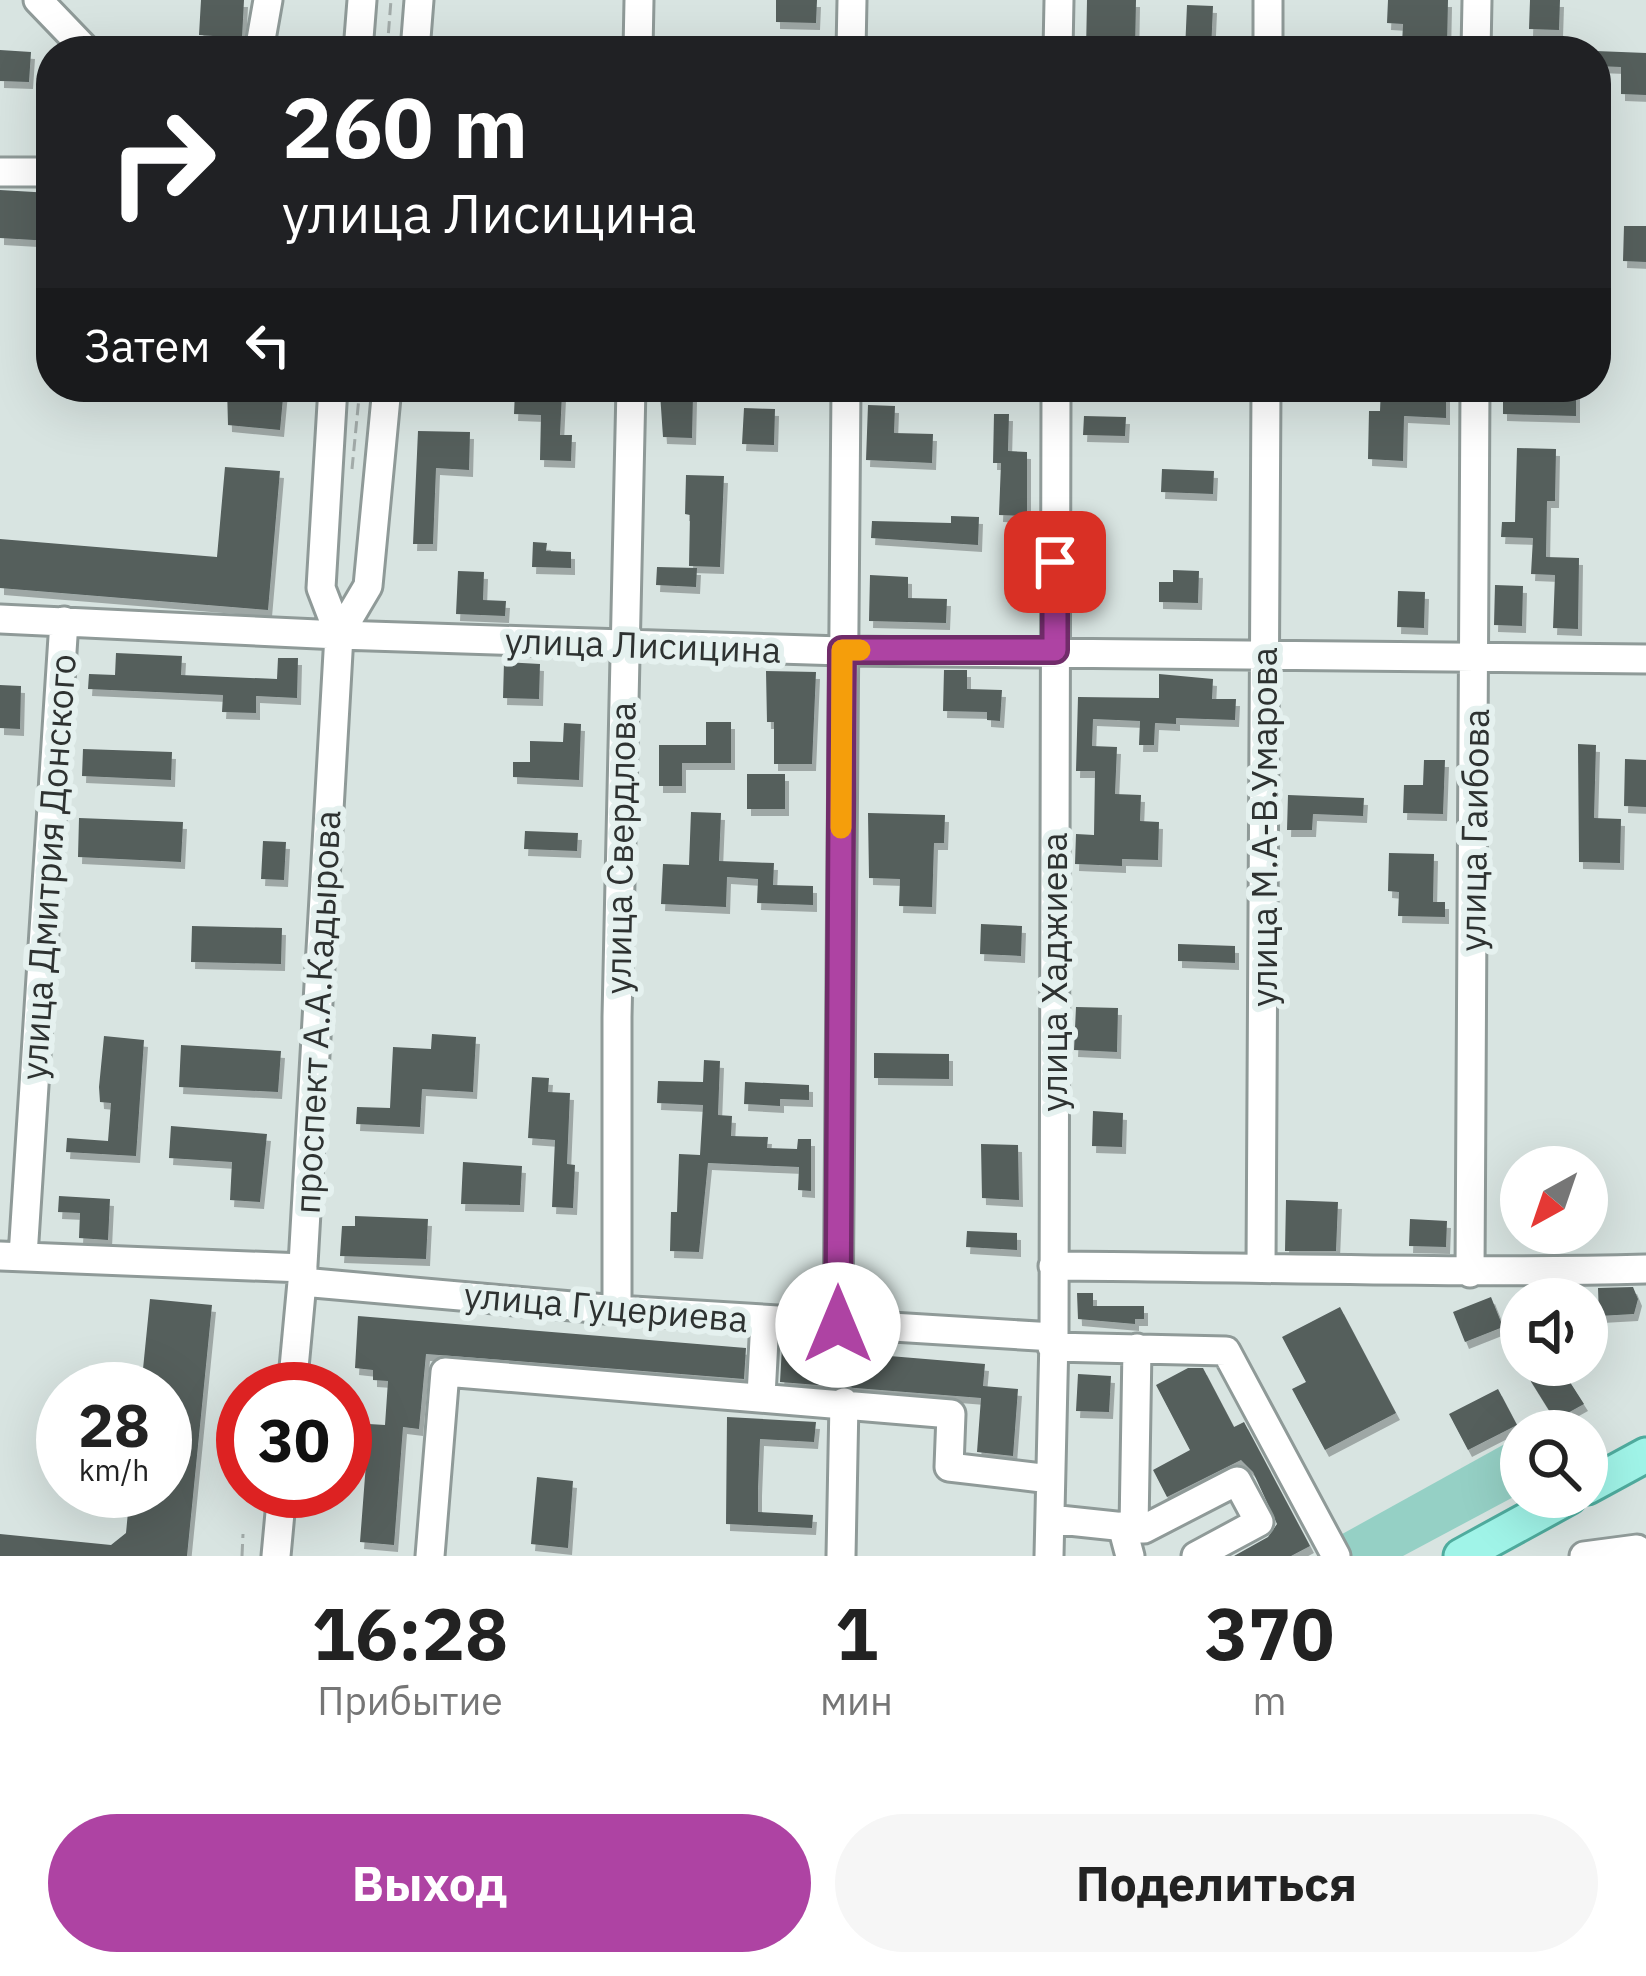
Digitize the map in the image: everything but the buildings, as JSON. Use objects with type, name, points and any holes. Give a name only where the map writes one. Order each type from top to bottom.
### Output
[{"type":"main road","points":[[1608,1476],[1646,1456]]},
{"type":"main road","points":[[1461,1556],[1531,1518]]},
{"type":"street","points":[[38,0],[73,36]]},
{"type":"street","points":[[262,36],[268,0]]},
{"type":"street","points":[[359,36],[362,0]]},
{"type":"street","points":[[416,36],[419,0]]},
{"type":"street","points":[[638,36],[639,0]]},
{"type":"street","points":[[851,36],[852,0]]},
{"type":"street","points":[[1058,36],[1059,0]]},
{"type":"street","points":[[1268,0],[1268,36]]},
{"type":"street","points":[[1476,36],[1477,0]]},
{"type":"street","points":[[0,172],[36,172]]},
{"type":"street","name":"проспект А.А.Кадырова","points":[[294,1362],[339,635],[321,588],[333,402]]},
{"type":"street","name":"проспект А.А.Кадырова","points":[[339,635],[368,586],[386,402]]},
{"type":"street","name":"улица Свердлова","points":[[617,1310],[623,645],[631,402]]},
{"type":"street","points":[[838,1325],[846,402]]},
{"type":"street","name":"улица Хаджиева","points":[[1049,1556],[1056,402]]},
{"type":"street","name":"улица М.А-В.Умарова","points":[[1261,1266],[1266,402]]},
{"type":"street","name":"улица Гаибова","points":[[1470,1273],[1475,402]]},
{"type":"street","name":"улица Лисицина","points":[[0,619],[623,645],[1646,659]]},
{"type":"street","name":"улица Дмитрия Донского","points":[[11,1256],[64,621]]},
{"type":"street","name":"улица Гуцериева","points":[[11,1256],[302,1275],[617,1310],[1226,1351],[1327,1553]]},
{"type":"street","points":[[1053,1266],[1470,1273],[1646,1269]]},
{"type":"street","points":[[761,1396],[765,1320]]},
{"type":"street","points":[[1129,1537],[1137,1348]]},
{"type":"street","points":[[430,1556],[445,1372],[951,1414],[949,1467],[1050,1479]]},
{"type":"street","points":[[841,1556],[844,1402]]},
{"type":"street","points":[[1050,1519],[1129,1537],[1237,1481],[1259,1522],[1196,1556]]},
{"type":"street","points":[[276,1556],[280,1518]]},
{"type":"street","points":[[1584,1556],[1636,1550],[1636,1556]]},
{"type":"path","points":[[388,36],[391,0]]},
{"type":"path","points":[[242,1556],[243,1534]]},
{"type":"green space","points":[[1500,1447],[1500,1504],[1403,1556],[1344,1556],[1335,1538]]},
{"type":"slow traffic","points":[[841,828],[842,650],[860,650]]},
{"type":"route","points":[[838,1325],[842,650],[1055,650],[1055,562]]}]
